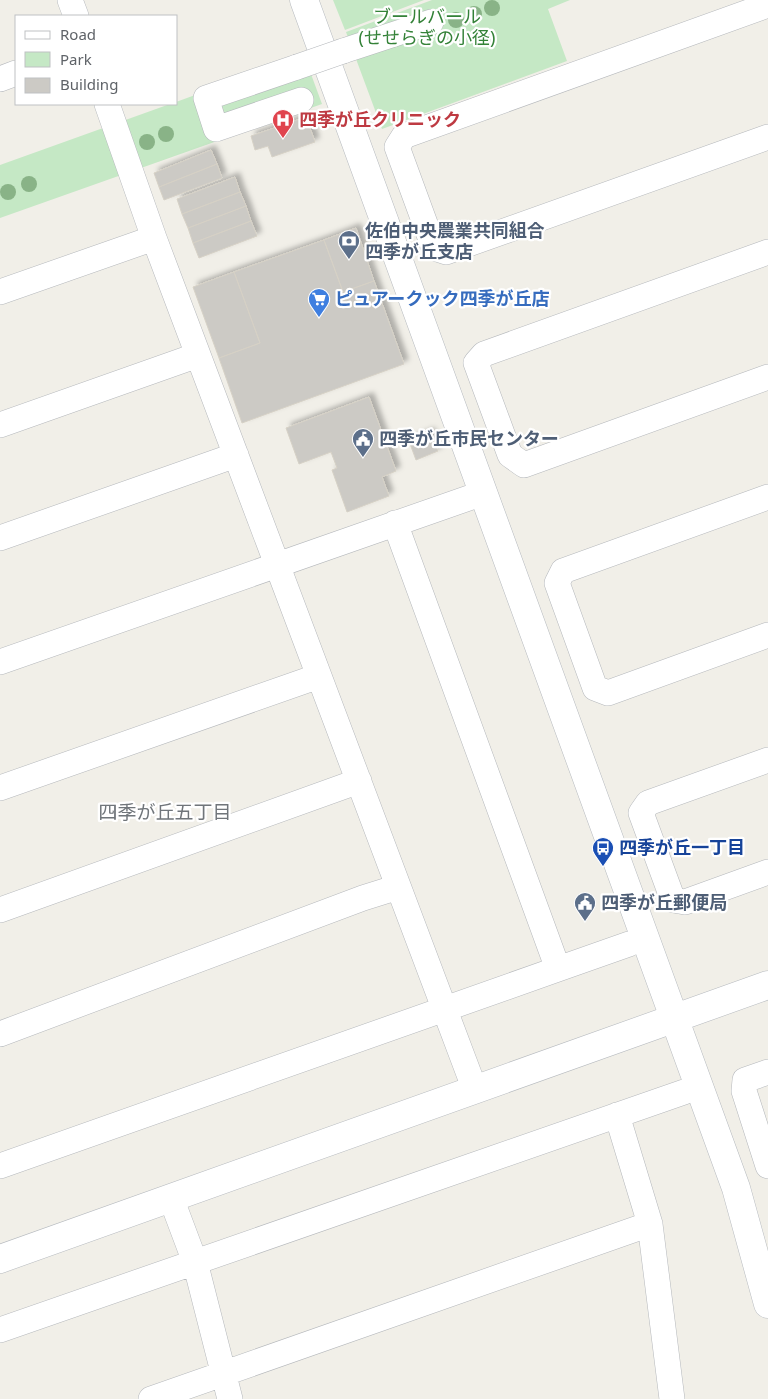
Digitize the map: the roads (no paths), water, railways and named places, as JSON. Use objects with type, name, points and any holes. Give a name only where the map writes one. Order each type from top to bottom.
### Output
[{"type":"street","points":[[70,0],[76,15]]},
{"type":"street","points":[[304,0],[736,1188],[768,1304]]},
{"type":"street","points":[[768,5],[404,136],[397,147],[434,248],[446,252],[768,137]]},
{"type":"street","points":[[301,100],[216,129],[206,98],[431,22]]},
{"type":"street","points":[[0,79],[15,73]]},
{"type":"street","points":[[107,105],[154,238],[475,1090]]},
{"type":"street","points":[[0,292],[154,238]]},
{"type":"street","points":[[768,252],[484,354],[476,363],[510,456],[524,465],[768,377]]},
{"type":"street","points":[[0,425],[198,355]]},
{"type":"street","points":[[0,538],[236,456]]},
{"type":"street","points":[[0,662],[483,493]]},
{"type":"street","points":[[768,497],[563,571],[557,583],[595,688],[608,693],[768,635]]},
{"type":"street","points":[[395,523],[558,969]]},
{"type":"street","points":[[0,788],[319,676]]},
{"type":"street","points":[[768,760],[648,803],[641,814],[673,900],[685,902],[768,872]]},
{"type":"street","points":[[0,910],[359,781]]},
{"type":"street","points":[[0,1034],[363,898],[398,887]]},
{"type":"street","points":[[0,1166],[629,944]]},
{"type":"street","points":[[0,1259],[768,985]]},
{"type":"street","points":[[768,1072],[745,1080],[744,1091],[768,1166]]},
{"type":"street","points":[[0,1330],[684,1092]]},
{"type":"street","points":[[617,1115],[650,1224],[672,1399]]},
{"type":"street","points":[[171,1198],[195,1262],[230,1399]]},
{"type":"street","points":[[151,1399],[650,1224]]},
{"type":"place","name":"四季が丘クリニック","points":[[283,139]]},
{"type":"place","name":"佐伯中央農業共同組合 四季が丘支店","points":[[349,260]]},
{"type":"place","name":"ピュアークック四季が丘店","points":[[319,318]]},
{"type":"place","name":"四季が丘市民センター","points":[[363,458]]},
{"type":"place","name":"四季が丘一丁目","points":[[603,867]]},
{"type":"place","name":"四季が丘郵便局","points":[[585,922]]},
{"type":"district","name":"四季が丘五丁目","points":[[165,812]]},
{"type":"park label","name":"ブールバール (せせらぎの小径)","points":[[427,27]]}]
